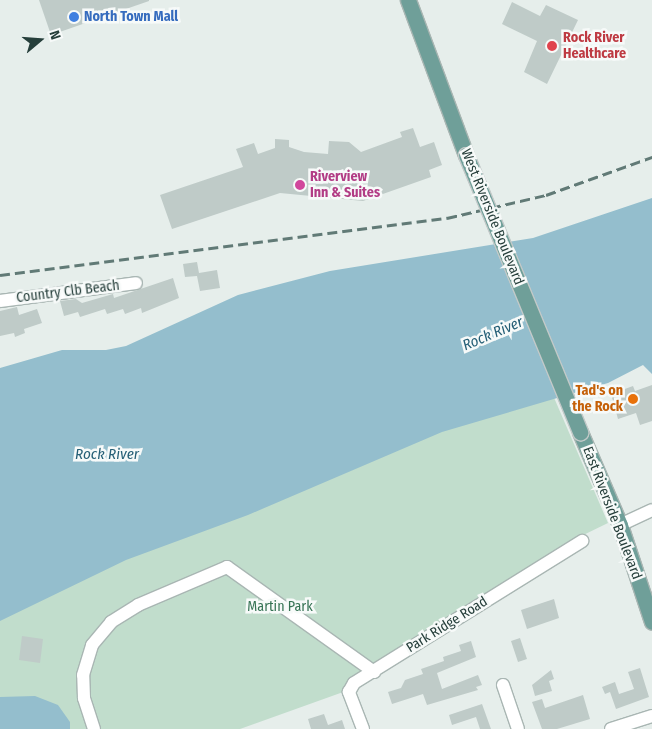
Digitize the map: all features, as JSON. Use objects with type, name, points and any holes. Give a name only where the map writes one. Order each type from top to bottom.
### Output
[{"type":"main road","name":"West Riverside Boulevard","points":[[408,0],[466,155],[580,432]]},
{"type":"main road","name":"East Riverside Boulevard","points":[[580,432],[620,525],[652,622]]},
{"type":"street","name":"Country Clb Beach","points":[[0,301],[136,284]]},
{"type":"street","points":[[620,525],[652,510]]},
{"type":"street","name":"Park Ridge Road","points":[[363,729],[349,692],[354,683],[582,541]]},
{"type":"street","points":[[94,729],[84,698],[83,675],[92,645],[110,622],[138,605],[226,566],[374,672]]},
{"type":"street","points":[[503,685],[518,729]]},
{"type":"street","points":[[611,729],[652,716]]},
{"type":"green space","name":"Martin Park","points":[[552,393],[608,523],[571,541],[346,691],[240,729],[0,729],[0,618],[121,559],[374,455]]},
{"type":"water","name":"Rock River","points":[[652,198],[652,374],[643,365],[608,383],[442,432],[248,515],[126,560],[0,621],[0,368],[62,350],[106,350],[126,346],[238,295],[330,271],[533,238]]},
{"type":"water","points":[[35,696],[58,705],[70,722],[70,729],[0,729],[0,697]]},
{"type":"building","name":"North Town Mall","points":[[39,0],[149,0],[149,1],[51,35]]},
{"type":"building","name":"Rock River Healthcare","points":[[512,2],[540,16],[546,5],[578,20],[547,84],[524,72],[537,41],[502,24]]},
{"type":"building","name":"Riverview Inn & Suites","points":[[413,128],[420,147],[434,142],[442,165],[429,170],[431,177],[363,201],[280,193],[172,229],[160,195],[243,167],[236,149],[254,143],[258,154],[275,148],[275,139],[289,140],[289,147],[304,152],[328,154],[329,141],[349,142],[361,152],[402,137],[400,132]]},
{"type":"building","points":[[197,262],[199,273],[217,270],[220,288],[200,291],[197,276],[185,277],[183,264]]},
{"type":"building","points":[[173,278],[179,298],[142,313],[141,308],[125,314],[123,309],[107,314],[105,309],[80,317],[78,312],[64,316],[60,301],[76,299],[82,303],[113,294],[114,298]]},
{"type":"building","points":[[17,307],[19,315],[37,309],[42,323],[24,329],[25,333],[15,337],[14,333],[0,336],[0,311]]},
{"type":"building","name":"Tad's on the Rock","points":[[652,385],[652,421],[640,425],[636,413],[618,419],[611,394],[633,386],[635,391]]},
{"type":"building","points":[[554,599],[559,618],[527,629],[521,610]]},
{"type":"building","points":[[22,636],[43,639],[40,663],[19,660]]},
{"type":"building","points":[[520,638],[527,659],[518,662],[511,641]]},
{"type":"building","points":[[471,641],[476,657],[437,673],[442,689],[478,675],[482,685],[476,687],[478,690],[427,705],[423,694],[392,704],[388,692],[401,688],[405,680],[423,674],[421,669],[444,661],[443,657],[461,651],[459,645]]},
{"type":"building","points":[[640,668],[649,697],[616,709],[610,692],[605,694],[602,687],[615,682],[619,694],[634,689],[628,672]]},
{"type":"building","points":[[551,670],[554,679],[549,681],[552,691],[535,696],[532,685]]},
{"type":"building","points":[[583,695],[590,719],[557,729],[542,729],[532,702],[542,699],[545,708]]},
{"type":"building","points":[[482,704],[491,729],[480,729],[476,717],[452,725],[449,715]]},
{"type":"building","points":[[324,714],[328,725],[342,720],[345,729],[311,729],[308,719]]},
{"type":"railway","points":[[0,275],[447,218],[546,195],[652,157]]},
{"type":"place","name":"North Town Mall","points":[[74,17]]},
{"type":"place","name":"Rock River Healthcare","points":[[552,46]]},
{"type":"place","name":"Riverview Inn & Suites","points":[[300,185]]},
{"type":"place","name":"Tad's on the Rock","points":[[633,399]]}]
